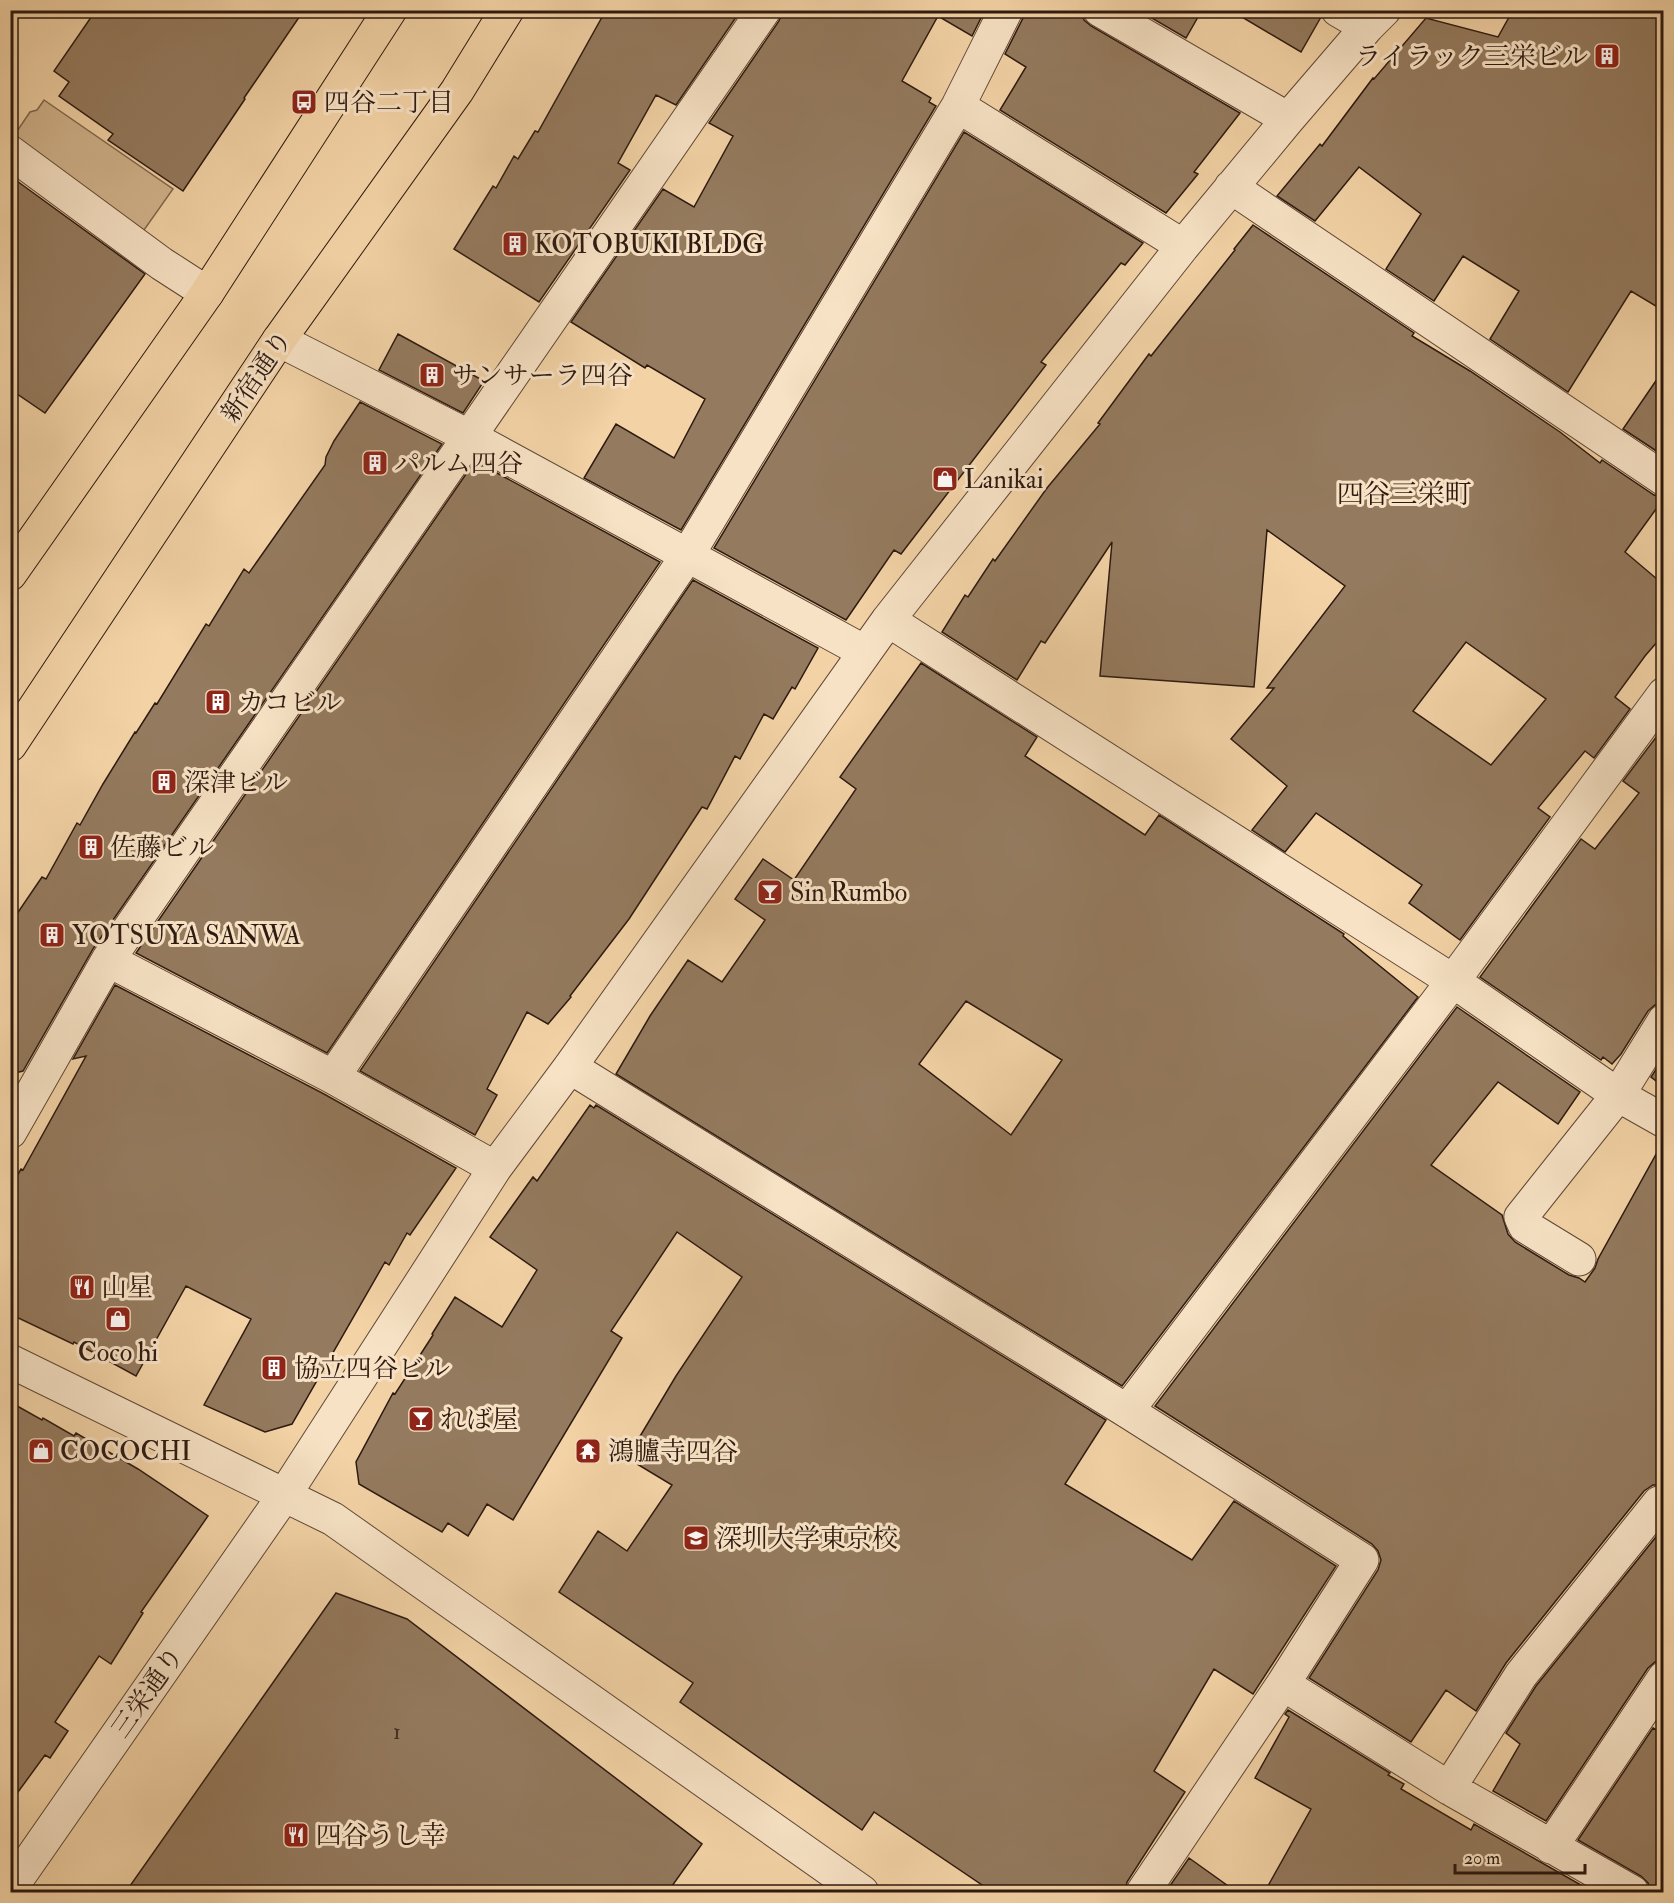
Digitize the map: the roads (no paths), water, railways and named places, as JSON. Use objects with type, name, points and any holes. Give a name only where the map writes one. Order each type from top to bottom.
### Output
[{"type":"highway","points":[[10,574],[207,293],[390,10]]},
{"type":"highway","name":"新宿通り","points":[[10,745],[279,340],[457,91],[507,10]]},
{"type":"street","points":[[10,1132],[108,960],[764,10]]},
{"type":"street","points":[[333,1077],[687,556],[957,106],[1006,10]]},
{"type":"street","points":[[1100,10],[1288,119]]},
{"type":"street","points":[[1338,10],[1375,19]]},
{"type":"street","name":"三栄通り","points":[[10,1889],[285,1494],[495,1168],[570,1067],[888,620],[1183,246],[1288,119],[1375,19]]},
{"type":"street","points":[[957,106],[1183,246]]},
{"type":"street","points":[[10,152],[162,264],[207,293]]},
{"type":"street","points":[[1231,187],[1664,479]]},
{"type":"street","points":[[279,340],[470,437],[865,652]]},
{"type":"street","points":[[888,620],[1453,981],[1618,1095],[1664,1122]]},
{"type":"street","points":[[1127,1411],[1453,981],[1664,694]]},
{"type":"street","points":[[108,960],[333,1077],[495,1168]]},
{"type":"street","points":[[1579,1259],[1525,1226],[1521,1217],[1618,1095],[1664,1021]]},
{"type":"street","points":[[570,1067],[1127,1411],[1362,1560],[1283,1684],[1143,1893]]},
{"type":"street","points":[[10,1361],[333,1519],[862,1893]]},
{"type":"street","points":[[1449,1788],[1521,1675],[1659,1503]]},
{"type":"street","points":[[1551,1847],[1664,1678]]},
{"type":"street","points":[[1283,1684],[1449,1788],[1632,1893]]},
{"type":"place","name":"ライラック三栄ビル","points":[[1607,56]]},
{"type":"place","name":"四谷二丁目","points":[[304,102]]},
{"type":"place","name":"KOTOBUKI BLDG","points":[[515,244]]},
{"type":"place","name":"サンサーラ四谷","points":[[432,375]]},
{"type":"place","name":"パルム四谷","points":[[375,463]]},
{"type":"place","name":"Lanikai","points":[[945,479]]},
{"type":"place","name":"カコビル","points":[[218,702]]},
{"type":"place","name":"深津ビル","points":[[164,782]]},
{"type":"place","name":"佐藤ビル","points":[[91,847]]},
{"type":"place","name":"Sin Rumbo","points":[[770,892]]},
{"type":"place","name":"YOTSUYA SANWA","points":[[52,935]]},
{"type":"place","name":"山星","points":[[82,1287]]},
{"type":"place","name":"Coco hi","points":[[118,1319]]},
{"type":"place","name":"協立四谷ビル","points":[[274,1368]]},
{"type":"place","name":"れば屋","points":[[421,1419]]},
{"type":"place","name":"COCOCHI","points":[[41,1451]]},
{"type":"place","name":"鴻臚寺四谷","points":[[588,1451]]},
{"type":"place","name":"深圳大学東京校","points":[[696,1538]]},
{"type":"place","name":"四谷うし幸","points":[[296,1835]]},
{"type":"district","name":"四谷三栄町","points":[[1404,494]]}]
